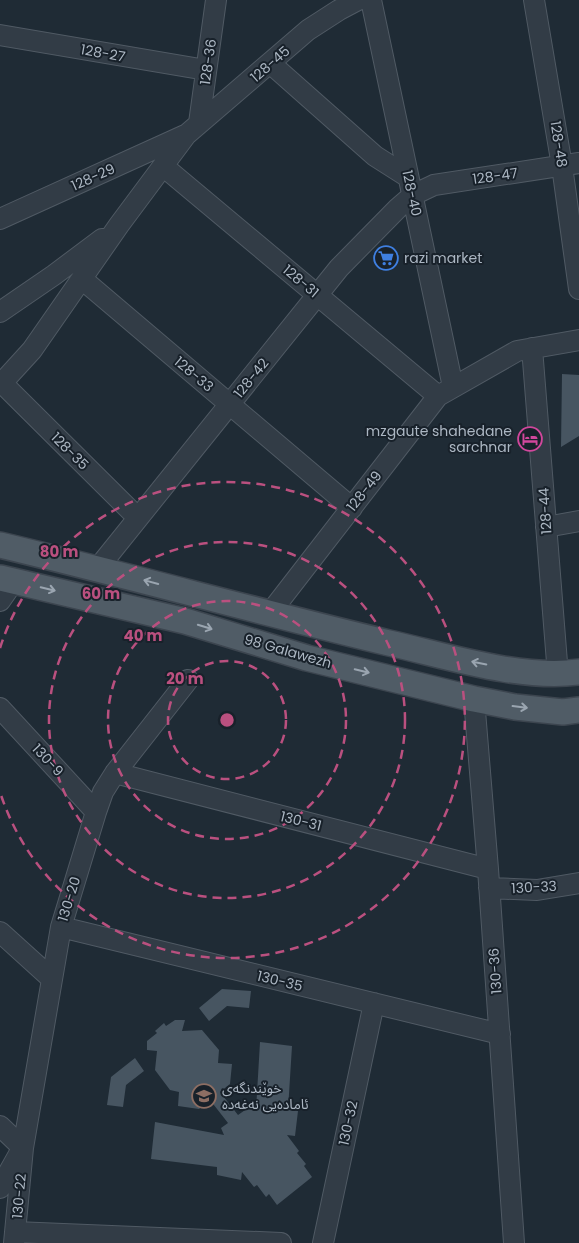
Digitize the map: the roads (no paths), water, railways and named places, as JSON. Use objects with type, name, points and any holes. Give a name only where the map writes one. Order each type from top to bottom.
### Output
[{"type":"main road","points":[[0,545],[98,568],[317,626],[477,663],[517,670],[568,673]]},
{"type":"main road","name":"98 Galawezh","points":[[5,587],[185,621],[307,658],[474,699],[525,708],[563,712],[579,710]]},
{"type":"main road","points":[[307,658],[317,626]]},
{"type":"street","name":"128-36","points":[[193,129],[206,70],[216,0]]},
{"type":"street","name":"128-45","points":[[193,129],[308,30],[358,0]]},
{"type":"street","name":"128-40","points":[[371,0],[410,186],[446,391]]},
{"type":"street","name":"128-48","points":[[534,0],[571,164],[579,289]]},
{"type":"street","name":"128-27","points":[[0,35],[206,70]]},
{"type":"street","points":[[270,63],[410,186]]},
{"type":"street","points":[[1,384],[32,350],[119,225],[193,129]]},
{"type":"street","name":"128-29","points":[[0,219],[193,129]]},
{"type":"street","name":"128-47","points":[[410,186],[434,185],[571,164]]},
{"type":"street","name":"128-31","points":[[163,166],[318,295],[446,391]]},
{"type":"street","name":"128-42","points":[[98,568],[339,268],[410,186]]},
{"type":"street","points":[[0,312],[54,275],[119,225]]},
{"type":"street","name":"128-33","points":[[82,279],[352,508]]},
{"type":"street","name":"128-49","points":[[270,613],[446,391],[517,351],[579,340]]},
{"type":"street","name":"128-44","points":[[532,348],[546,527],[568,673]]},
{"type":"street","name":"128-35","points":[[1,384],[138,518]]},
{"type":"street","points":[[546,527],[579,521]]},
{"type":"street","name":"130-20","points":[[23,1148],[60,928],[103,792],[115,773],[188,680]]},
{"type":"street","name":"130-36","points":[[474,699],[514,1243]]},
{"type":"street","name":"130-9","points":[[0,708],[96,812]]},
{"type":"street","name":"130-31","points":[[115,773],[488,878]]},
{"type":"street","name":"130-33","points":[[488,878],[537,890],[579,882]]},
{"type":"street","name":"130-35","points":[[60,928],[500,1034]]},
{"type":"street","points":[[0,932],[52,979]]},
{"type":"street","name":"130-32","points":[[323,1243],[374,1003]]},
{"type":"street","points":[[0,1126],[23,1148],[0,1188]]},
{"type":"street","name":"130-22","points":[[15,1238],[23,1148]]},
{"type":"street","points":[[15,1238],[281,1243]]},
{"type":"place","name":"razi market","points":[[386,258]]},
{"type":"place","name":"mzgaute shahedane sarchnar","points":[[530,439]]},
{"type":"place","name":"خوێندنگەی ئامادەیی نەغەدە","points":[[204,1096]]}]
